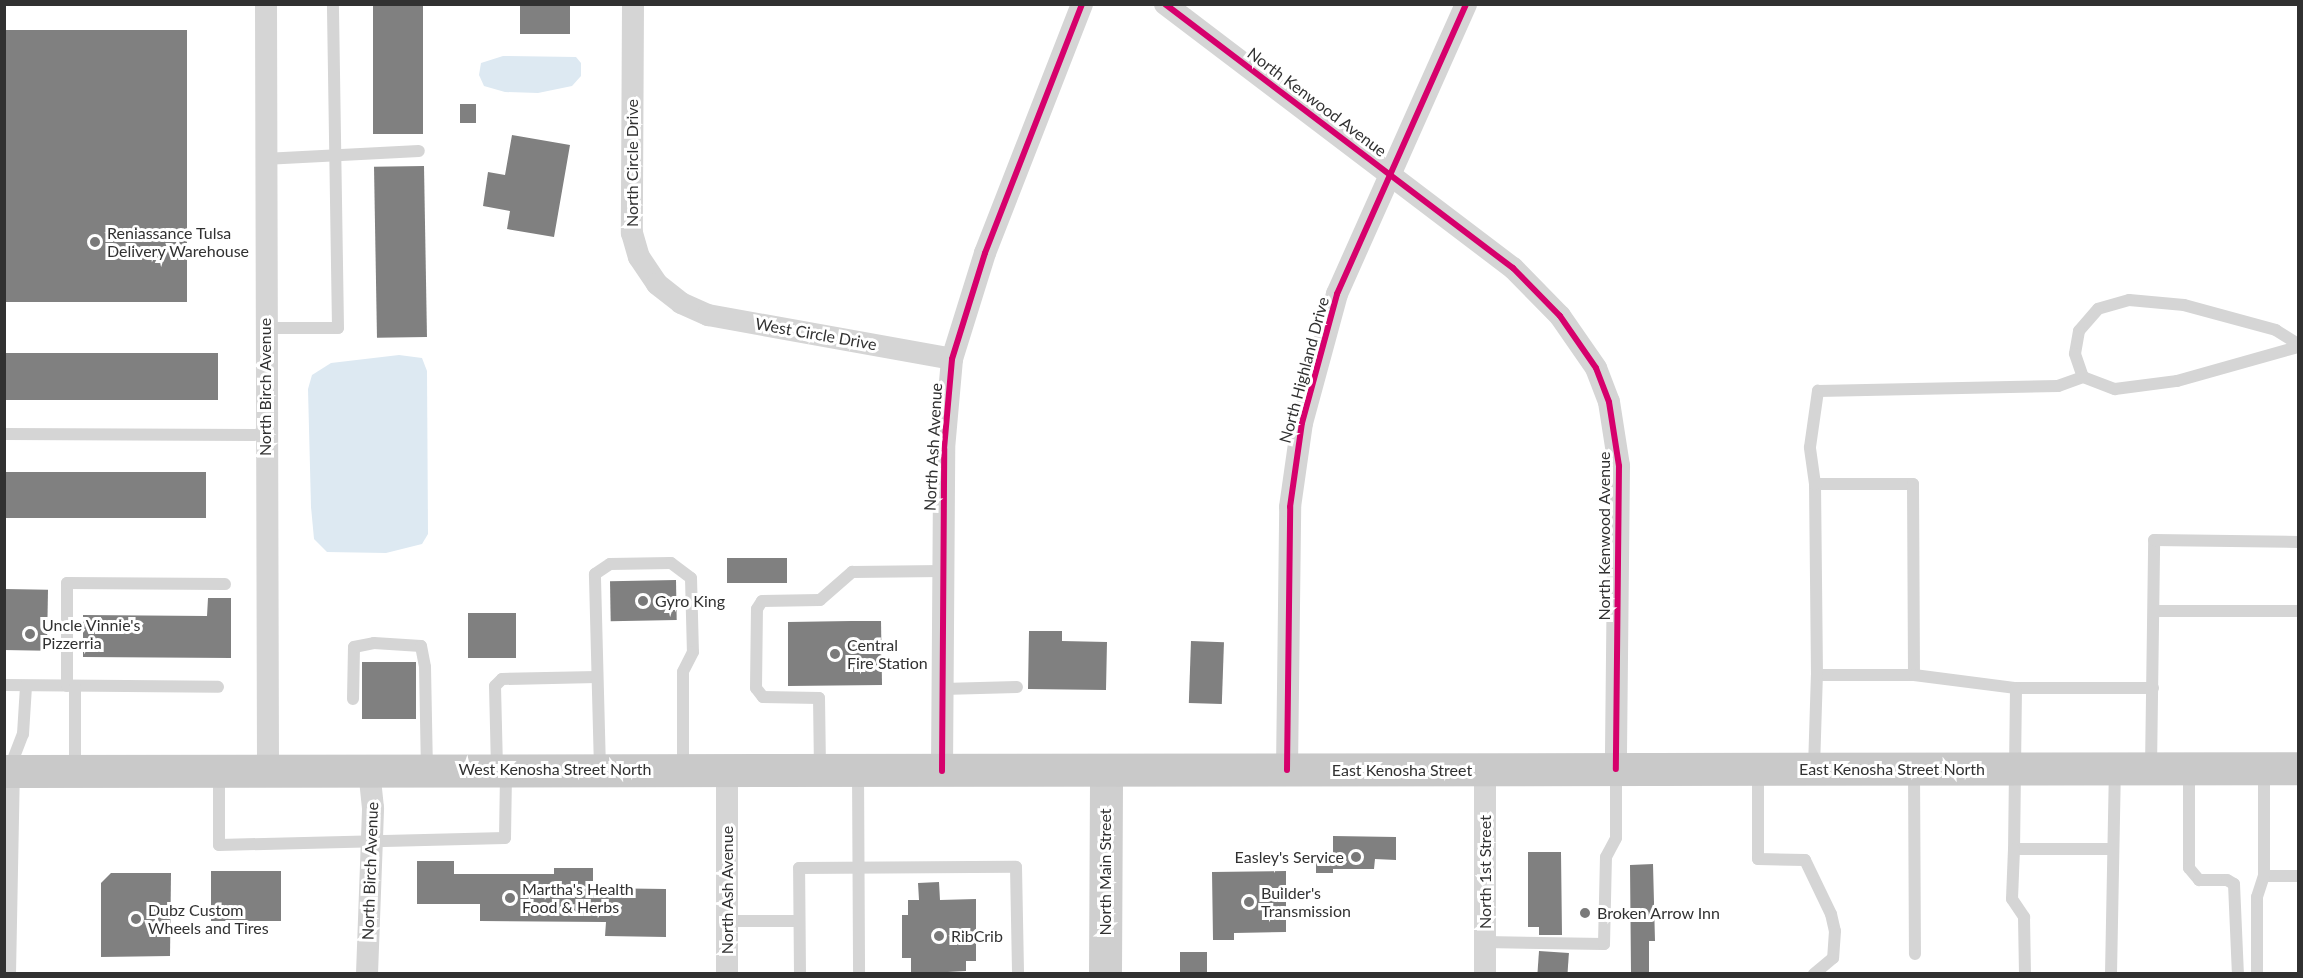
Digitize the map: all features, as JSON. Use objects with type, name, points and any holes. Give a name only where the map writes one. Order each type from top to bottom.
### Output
[{"type":"main road","name":"East Kenosha Street North","points":[[1485,770],[2298,768]]},
{"type":"main road","name":"West Kenosha Street North","points":[[7,771],[219,769],[1106,771]]},
{"type":"main road","name":"East Kenosha Street","points":[[1287,770],[1485,770]]},
{"type":"main road","points":[[1106,771],[1287,770]]},
{"type":"main road","name":"North Main Street","points":[[1105,974],[1106,771]]},
{"type":"street","name":"North Birch Avenue","points":[[266,4],[264,159],[268,769]]},
{"type":"street","name":"North Circle Drive","points":[[633,4],[632,233],[645,270],[681,303]]},
{"type":"street","name":"North Ash Avenue","points":[[942,771],[945,412],[952,359],[985,253],[1082,4]]},
{"type":"street","name":"North Kenwood Avenue","points":[[1166,4],[1390,174],[1535,290],[1571,330],[1603,384],[1617,445],[1619,488],[1616,769]]},
{"type":"street","name":"North Highland Drive","points":[[1287,770],[1289,560],[1297,447],[1337,294],[1466,4]]},
{"type":"street","name":"West Circle Drive","points":[[681,303],[708,315],[952,359]]},
{"type":"street","name":"North Birch Avenue","points":[[367,974],[373,808],[369,770]]},
{"type":"street","name":"North Ash Avenue","points":[[727,770],[727,974]]},
{"type":"street","name":"North 1st Street","points":[[1485,770],[1485,974]]},
{"type":"street","points":[[5,974],[7,771]]},
{"type":"lane","points":[[265,328],[338,328],[333,4]]},
{"type":"lane","points":[[264,159],[336,156],[358,151],[419,151]]},
{"type":"lane","points":[[2083,377],[2075,354],[2079,331],[2098,309],[2129,300],[2184,304],[2276,330],[2298,345]]},
{"type":"lane","points":[[1814,769],[1817,675],[1815,484],[1810,447],[1818,391],[2058,386],[2083,377],[2115,389],[2177,381],[2298,345]]},
{"type":"lane","points":[[4,434],[266,435]]},
{"type":"lane","points":[[1815,484],[1912,484],[1914,675]]},
{"type":"lane","points":[[2151,769],[2154,540],[2298,542]]},
{"type":"lane","points":[[600,769],[595,574],[610,564],[671,563],[691,578],[693,652],[683,672],[683,770]]},
{"type":"lane","points":[[820,770],[819,698],[763,697],[756,688],[757,609],[762,601],[820,600],[852,572],[942,572]]},
{"type":"lane","points":[[75,770],[67,583],[225,584]]},
{"type":"lane","points":[[2154,611],[2298,611]]},
{"type":"lane","points":[[353,699],[354,647],[374,643],[421,646],[425,667],[427,769]]},
{"type":"lane","points":[[1817,675],[1914,675],[2016,688],[2153,688]]},
{"type":"lane","points":[[219,769],[219,845],[370,844],[505,838],[495,686],[502,679],[597,677]]},
{"type":"lane","points":[[4,685],[218,687]]},
{"type":"lane","points":[[7,771],[23,734],[26,686]]},
{"type":"lane","points":[[943,688],[1017,687]]},
{"type":"lane","points":[[2016,688],[2012,899],[2024,917],[2025,974]]},
{"type":"lane","points":[[1485,942],[1604,944],[1606,857],[1616,838],[1616,769]]},
{"type":"lane","points":[[1758,769],[1758,858],[1805,860],[1831,914],[1835,931],[1833,958],[1814,974]]},
{"type":"lane","points":[[1914,769],[1915,954]]},
{"type":"lane","points":[[2111,974],[2115,769]]},
{"type":"lane","points":[[2189,769],[2189,868],[2199,880],[2227,880],[2234,884],[2238,974]]},
{"type":"lane","points":[[2257,974],[2257,897],[2264,876],[2264,769]]},
{"type":"lane","points":[[858,770],[859,974]]},
{"type":"lane","points":[[2014,849],[2112,849]]},
{"type":"lane","points":[[800,974],[799,868],[1016,867],[1018,974]]},
{"type":"lane","points":[[2264,876],[2298,876]]},
{"type":"lane","points":[[727,921],[799,921]]},
{"type":"shaded area","points":[[503,56],[576,57],[581,63],[581,76],[572,86],[538,93],[505,92],[484,86],[479,75],[481,63]]},
{"type":"shaded area","points":[[399,355],[422,358],[427,371],[428,534],[422,544],[386,553],[327,552],[314,539],[311,507],[308,389],[312,375],[331,363]]},
{"type":"building","points":[[373,4],[423,4],[423,134],[373,134]]},
{"type":"building","points":[[520,4],[570,4],[570,34],[520,34]]},
{"type":"building","points":[[4,30],[187,30],[187,302],[4,302]]},
{"type":"building","points":[[460,104],[476,104],[476,123],[460,123]]},
{"type":"building","points":[[512,135],[570,145],[554,237],[507,229],[510,211],[483,206],[488,172],[505,175]]},
{"type":"building","points":[[424,166],[427,337],[377,338],[374,167]]},
{"type":"building","points":[[4,353],[218,353],[218,400],[4,400]]},
{"type":"building","points":[[4,472],[206,472],[206,518],[4,518]]},
{"type":"building","points":[[727,558],[787,558],[787,583],[727,583]]},
{"type":"building","name":"Gyro King","points":[[676,580],[677,620],[611,621],[610,581]]},
{"type":"building","points":[[4,589],[48,590],[47,651],[4,650]]},
{"type":"building","points":[[208,598],[231,598],[231,658],[83,657],[83,615],[207,616]]},
{"type":"building","points":[[468,613],[516,613],[516,658],[468,658]]},
{"type":"building","name":"Central Fire Station","points":[[881,621],[882,685],[788,686],[788,622]]},
{"type":"building","points":[[1029,631],[1062,631],[1062,641],[1107,642],[1106,690],[1028,689]]},
{"type":"building","points":[[1191,641],[1224,642],[1222,704],[1189,703]]},
{"type":"building","points":[[362,662],[416,662],[416,719],[362,719]]},
{"type":"building","name":"Easley's Service","points":[[1333,836],[1396,837],[1396,860],[1375,859],[1374,869],[1333,869],[1333,873],[1316,873],[1316,853],[1333,854]]},
{"type":"building","points":[[1528,852],[1561,852],[1562,935],[1539,935],[1539,927],[1528,927]]},
{"type":"building","points":[[417,861],[454,861],[454,874],[554,874],[554,868],[593,868],[593,888],[666,889],[666,937],[605,936],[606,922],[480,921],[480,904],[417,904]]},
{"type":"building","points":[[1653,864],[1655,941],[1649,941],[1649,974],[1631,974],[1630,865]]},
{"type":"building","points":[[211,871],[281,871],[281,921],[211,921]]},
{"type":"building","name":"Builder's Transmission","points":[[1286,871],[1286,932],[1234,933],[1234,940],[1213,940],[1212,872]]},
{"type":"building","name":"Dubz Custom Wheels and Tires","points":[[111,873],[171,873],[170,956],[101,957],[101,883]]},
{"type":"building","name":"RibCrib","points":[[939,882],[940,900],[976,899],[976,961],[966,961],[966,971],[911,974],[911,958],[902,958],[902,915],[908,915],[908,900],[919,900],[918,883]]},
{"type":"building","points":[[1539,951],[1569,953],[1567,974],[1537,974]]},
{"type":"building","points":[[1180,952],[1207,952],[1207,974],[1180,974]]},
{"type":"cycle path","points":[[942,771],[944,449],[952,359],[985,253],[1082,4]]},
{"type":"cycle path","points":[[1165,4],[1513,268],[1560,316],[1596,368],[1609,402],[1619,466],[1616,769]]},
{"type":"cycle path","points":[[1287,770],[1290,507],[1302,423],[1337,294],[1466,4]]},
{"type":"place","name":"Reniassance Tulsa Delivery Warehouse","points":[[95,242]]},
{"type":"place","name":"Gyro King","points":[[643,601]]},
{"type":"place","name":"Uncle Vinnie's Pizzerria","points":[[30,634]]},
{"type":"place","name":"Central Fire Station","points":[[835,654]]},
{"type":"place","name":"Easley's Service","points":[[1356,857]]},
{"type":"place","name":"Martha's Health Food & Herbs","points":[[510,898]]},
{"type":"place","name":"Builder's Transmission","points":[[1249,902]]},
{"type":"place","name":"Broken Arrow Inn","points":[[1585,913]]},
{"type":"place","name":"Dubz Custom Wheels and Tires","points":[[136,919]]},
{"type":"place","name":"RibCrib","points":[[939,936]]}]
